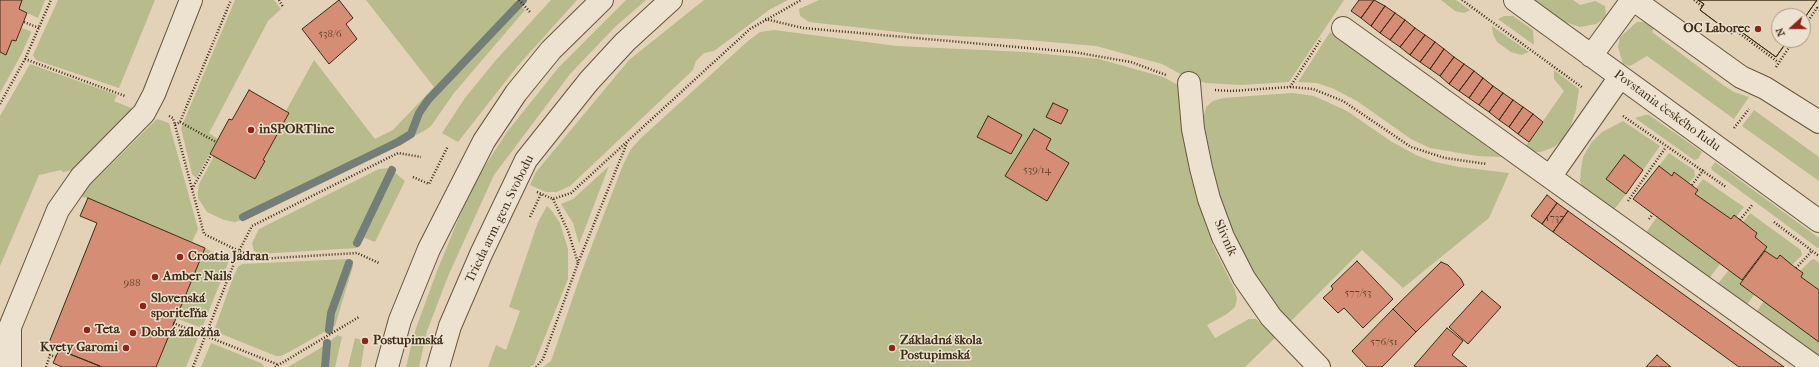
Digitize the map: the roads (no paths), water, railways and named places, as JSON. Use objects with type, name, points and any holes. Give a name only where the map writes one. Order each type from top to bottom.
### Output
[{"type":"street","points":[[10,367],[10,327],[58,210],[81,178],[144,114],[154,94],[191,0]]},
{"type":"street","points":[[387,367],[400,320],[429,249],[484,141],[516,93],[541,62],[602,0]]},
{"type":"street","name":"Trieda arm. gen. Svobodu","points":[[438,367],[450,326],[480,254],[526,160],[589,81],[625,42],[671,0]]},
{"type":"street","name":"Povstania českého ľudu","points":[[1515,0],[1819,221]]},
{"type":"street","points":[[1591,56],[1633,0],[1741,78],[1765,88],[1819,122]]},
{"type":"street","points":[[1343,28],[1815,367]]},
{"type":"street","points":[[1550,177],[1620,76]]},
{"type":"street","name":"Slivník","points":[[1189,83],[1193,129],[1201,168],[1209,199],[1223,237],[1244,278],[1271,317],[1319,367]]},
{"type":"waterway","points":[[243,217],[398,142],[411,134],[419,113],[428,100],[523,0]]},
{"type":"waterway","points":[[357,243],[392,170]]},
{"type":"waterway","points":[[329,330],[331,313],[349,263]]},
{"type":"waterway","points":[[325,367],[327,343]]},
{"type":"place","name":"OC Laborec","points":[[1758,29]]},
{"type":"place","name":"inSPORTline","points":[[251,130]]},
{"type":"place","name":"Croatia Jadran","points":[[180,257]]},
{"type":"place","name":"Amber Nails","points":[[155,277]]},
{"type":"place","name":"Slovenská sporiteľňa","points":[[143,306]]},
{"type":"place","name":"Teta","points":[[87,330]]},
{"type":"place","name":"Dobrá záložňa","points":[[133,333]]},
{"type":"place","name":"Postupimská","points":[[365,341]]},
{"type":"place","name":"Kvety Garomi","points":[[126,348]]},
{"type":"place","name":"Základná škola Postupimská","points":[[892,348]]}]
